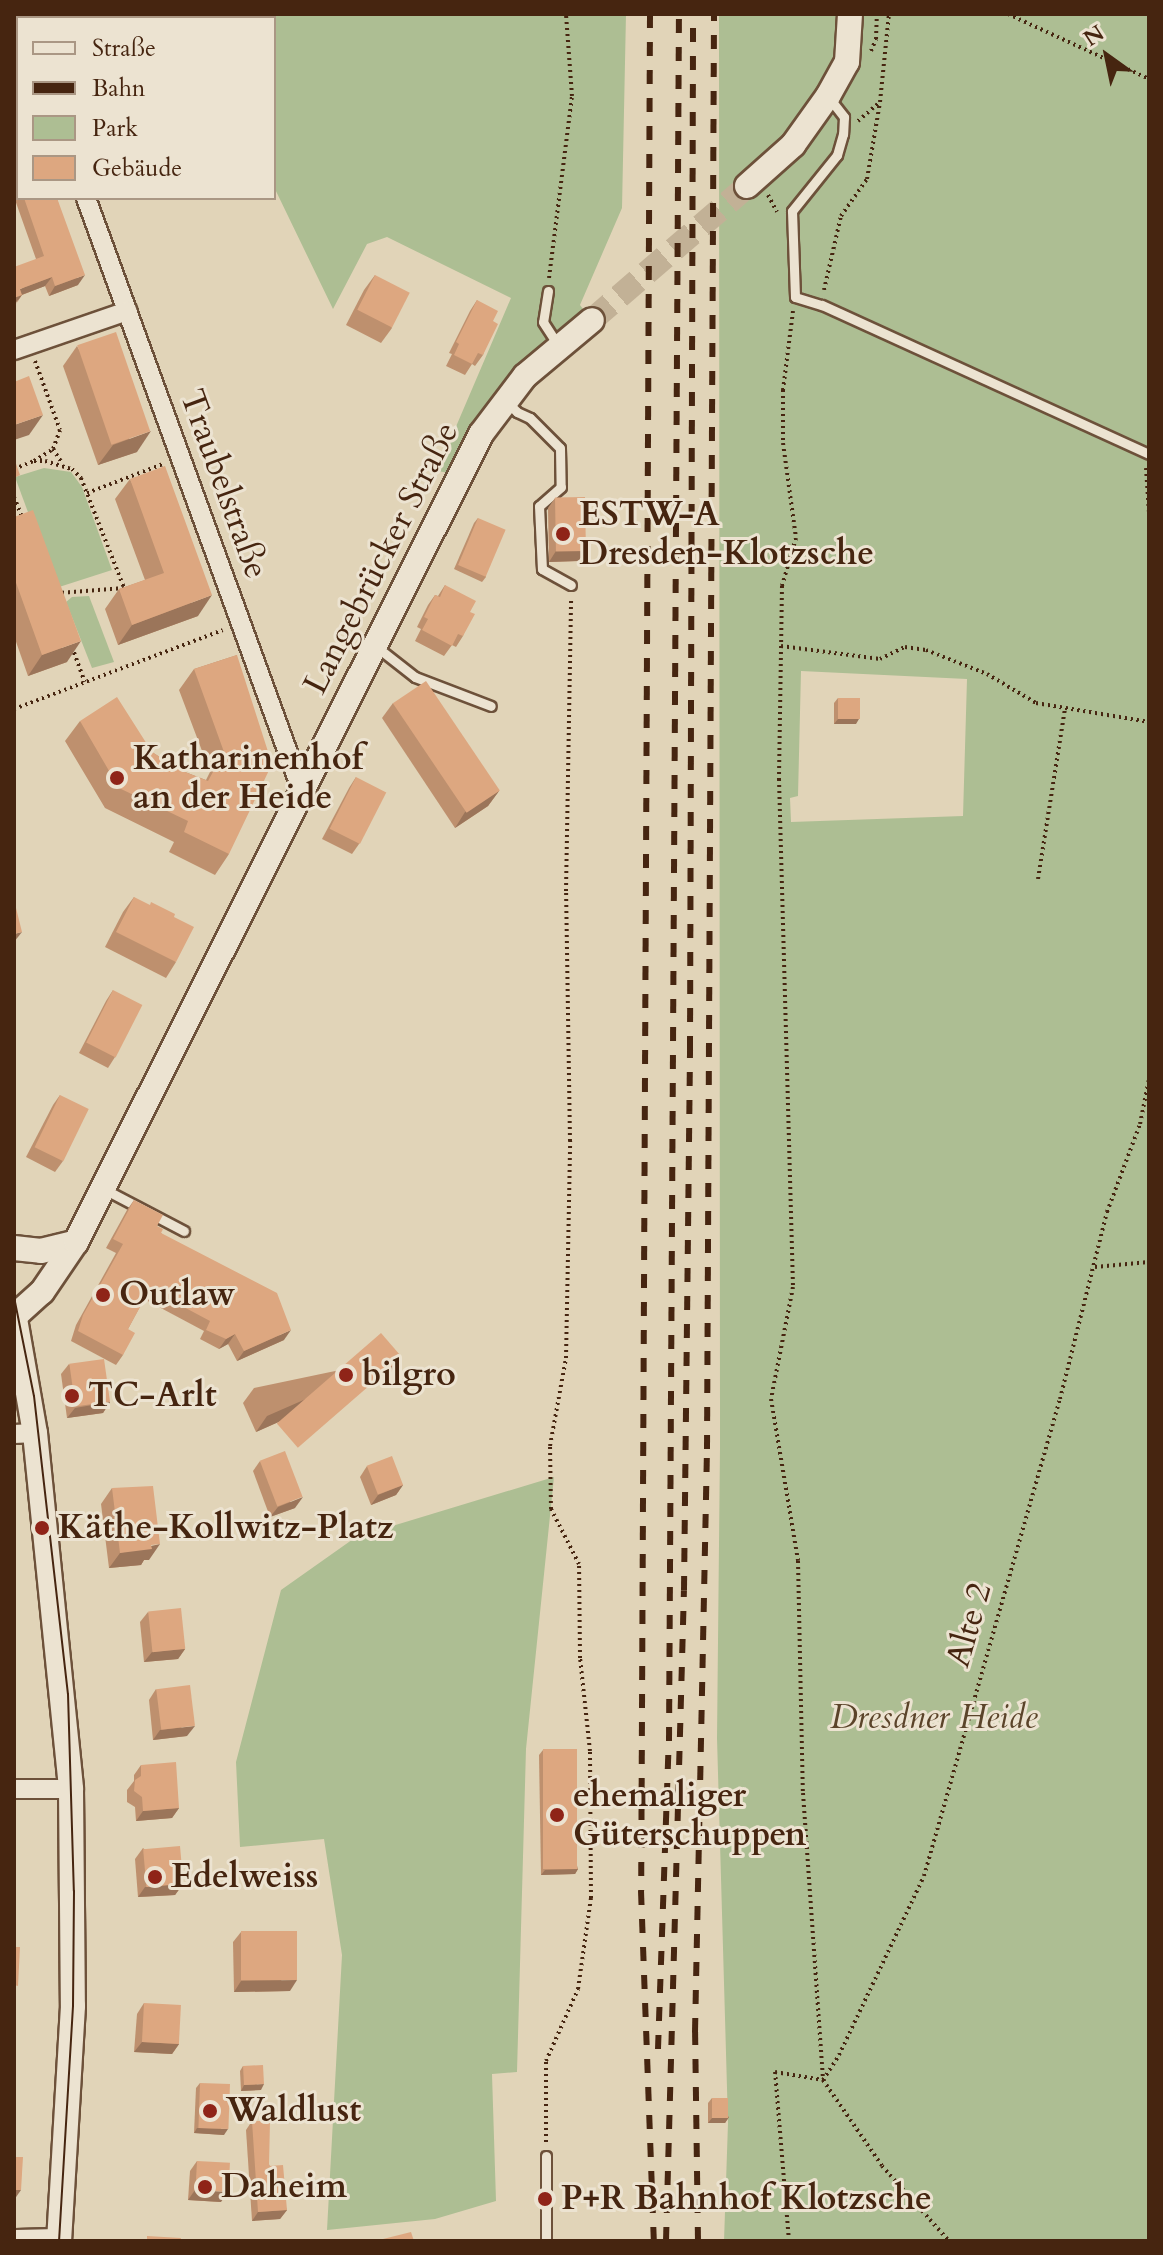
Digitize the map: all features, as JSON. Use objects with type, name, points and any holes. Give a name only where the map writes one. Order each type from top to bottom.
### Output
[{"type":"main road","points":[[747,186],[793,145],[828,96],[847,62],[850,14]]},
{"type":"main road","name":"Langebrücker Straße","points":[[14,1315],[42,1292],[76,1242],[481,434],[525,376],[592,320]]},
{"type":"main road","points":[[14,1248],[41,1251],[76,1242]]},
{"type":"main road","points":[[14,1315],[25,1434],[71,1789],[73,2006],[60,2240]]},
{"type":"street","name":"Traubelstraße","points":[[87,200],[302,791]]},
{"type":"street","points":[[21,348],[127,311]]},
{"type":"street","points":[[14,1789],[71,1789]]},
{"type":"street","points":[[14,2239],[60,2240]]},
{"type":"lane","points":[[828,96],[844,117],[843,134],[837,155],[792,211],[795,297],[822,305],[1147,453]]},
{"type":"lane","points":[[548,291],[543,322],[559,347]]},
{"type":"lane","points":[[506,400],[560,448],[561,487],[539,506],[542,569],[571,585]]},
{"type":"lane","points":[[374,645],[415,677],[491,706]]},
{"type":"lane","points":[[103,1189],[184,1231]]},
{"type":"lane","points":[[546,2156],[546,2241]]},
{"type":"path","points":[[548,291],[572,96],[566,14]]},
{"type":"path","points":[[822,305],[841,216],[867,179],[880,102],[889,14]]},
{"type":"path","points":[[1008,14],[1149,79]]},
{"type":"path","points":[[843,134],[880,102]]},
{"type":"path","points":[[795,297],[783,390],[783,443],[796,538],[782,586],[779,779],[793,1287],[771,1399],[798,1561],[803,1793],[823,2080],[882,2166],[949,2241]]},
{"type":"path","points":[[14,469],[53,449],[60,430],[21,348]]},
{"type":"path","points":[[53,449],[64,465],[81,478],[124,588],[51,592],[55,603]]},
{"type":"path","points":[[1147,453],[1149,513]]},
{"type":"path","points":[[87,493],[180,457]]},
{"type":"path","points":[[34,461],[64,465]]},
{"type":"path","points":[[14,497],[25,524]]},
{"type":"path","points":[[546,2156],[546,2061],[578,1989],[591,1898],[590,1751],[580,1658],[579,1564],[551,1509],[550,1446],[566,1358],[570,1141],[566,891],[571,585]]},
{"type":"path","points":[[14,709],[240,623]]},
{"type":"path","points":[[70,642],[85,682]]},
{"type":"path","points":[[780,646],[880,659],[905,647],[916,648],[987,674],[1036,703],[1149,722]]},
{"type":"path","points":[[1038,879],[1065,708]]},
{"type":"path","name":"Alte 2","points":[[823,2080],[839,2055],[924,1876],[1095,1267],[1107,1212],[1140,1124],[1149,1079]]},
{"type":"path","points":[[1095,1267],[1149,1262]]},
{"type":"path","points":[[789,2241],[775,2072],[823,2080]]},
{"type":"green space","points":[[626,14],[622,208],[580,305],[589,317],[456,474],[437,471],[511,298],[387,237],[367,244],[333,309],[276,191],[276,16],[44,16]]},
{"type":"green space","name":"Dresdner Heide","points":[[719,14],[1149,14],[1149,2241],[724,2241],[728,2123],[717,1738],[720,1447]],"holes":[[[801,671],[967,679],[963,816],[791,822],[790,798],[798,796]]]},
{"type":"green space","points":[[44,468],[71,472],[82,487],[112,570],[56,588],[15,477]]},
{"type":"green space","points":[[89,596],[114,662],[92,668],[66,602],[72,597]]},
{"type":"green space","points":[[554,1477],[526,1749],[517,2072],[492,2074],[496,2201],[435,2219],[327,2230],[342,1955],[324,1839],[240,1847],[236,1762],[281,1590],[356,1537]]},
{"type":"building","points":[[14,77],[16,84],[15,181]]},
{"type":"building","points":[[25,200],[58,200],[85,275],[55,286],[52,277],[20,289],[22,295],[14,298],[14,267],[44,256]]},
{"type":"building","points":[[375,275],[410,293],[392,327],[357,310]]},
{"type":"building","points":[[477,300],[498,311],[493,321],[498,324],[483,355],[478,353],[472,364],[454,355],[459,344],[456,342]]},
{"type":"building","points":[[116,332],[150,431],[111,445],[77,345]]},
{"type":"building","points":[[29,376],[43,415],[14,425],[14,382]]},
{"type":"building","points":[[14,458],[20,475],[14,478]]},
{"type":"building","points":[[165,466],[212,595],[132,625],[119,589],[164,573],[130,479]]},
{"type":"building","name":"ESTW-A Dresden-Klotzsche","points":[[585,497],[586,551],[556,552],[555,498]]},
{"type":"building","points":[[33,510],[81,641],[42,655],[14,577],[14,517]]},
{"type":"building","points":[[478,518],[506,530],[486,577],[458,565]]},
{"type":"building","points":[[445,585],[476,601],[470,612],[475,614],[463,636],[458,634],[452,646],[422,630],[428,619],[424,617],[435,595],[440,597]]},
{"type":"building","points":[[237,655],[272,764],[229,854],[184,832],[188,821],[119,788],[80,721],[117,697],[152,752],[180,770],[208,781],[224,752],[194,669]]},
{"type":"building","points":[[426,681],[500,790],[467,813],[393,703]]},
{"type":"building","points":[[838,698],[860,698],[860,719],[838,719]]},
{"type":"building","points":[[356,777],[386,792],[360,844],[330,829]]},
{"type":"building","points":[[134,897],[175,914],[174,917],[194,927],[176,962],[116,932]]},
{"type":"building","points":[[14,900],[22,932],[14,934]]},
{"type":"building","points":[[113,990],[142,1005],[116,1058],[86,1043]]},
{"type":"building","points":[[60,1095],[89,1109],[63,1161],[35,1147]]},
{"type":"building","points":[[134,1200],[163,1215],[157,1226],[163,1229],[161,1233],[277,1293],[291,1330],[244,1351],[235,1334],[226,1339],[206,1330],[210,1321],[150,1289],[128,1329],[135,1333],[123,1355],[78,1331],[83,1315],[123,1244],[113,1239]]},
{"type":"building","points":[[381,1333],[402,1357],[298,1448],[277,1424]]},
{"type":"building","points":[[104,1359],[110,1402],[75,1406],[69,1364]]},
{"type":"building","points":[[285,1451],[303,1497],[277,1506],[260,1461]]},
{"type":"building","points":[[392,1456],[403,1485],[378,1495],[367,1466]]},
{"type":"building","points":[[153,1486],[160,1544],[151,1545],[152,1549],[120,1553],[112,1488]]},
{"type":"building","points":[[181,1608],[185,1649],[152,1652],[148,1611]]},
{"type":"building","points":[[190,1685],[195,1726],[161,1730],[156,1689]]},
{"type":"building","name":"ehemaliger Güterschuppen","points":[[543,1749],[577,1749],[577,1869],[543,1869]]},
{"type":"building","points":[[176,1762],[179,1808],[143,1811],[142,1797],[134,1791],[135,1780],[141,1776],[141,1765]]},
{"type":"building","points":[[180,1846],[183,1884],[146,1887],[143,1849]]},
{"type":"building","points":[[241,1931],[297,1931],[297,1980],[241,1980]]},
{"type":"building","points":[[14,1947],[20,1947],[18,1986],[14,1985]]},
{"type":"building","points":[[144,2003],[181,2005],[179,2044],[142,2042]]},
{"type":"building","points":[[263,2065],[264,2084],[244,2085],[243,2066]]},
{"type":"building","name":"Waldlust","points":[[200,2083],[230,2084],[228,2129],[198,2128]]},
{"type":"building","points":[[712,2098],[728,2098],[728,2118],[712,2118]]},
{"type":"building","points":[[252,2121],[270,2121],[269,2166],[283,2165],[287,2210],[258,2212]]},
{"type":"building","points":[[14,2157],[23,2157],[21,2190],[14,2190]]},
{"type":"building","points":[[197,2161],[230,2163],[228,2192],[195,2190]]},
{"type":"building","points":[[411,2232],[414,2241],[375,2241]]},
{"type":"building","points":[[147,2236],[181,2238],[180,2241],[147,2241]]},
{"type":"tunnel","points":[[592,320],[747,186]]},
{"type":"tram line","points":[[14,1297],[34,1396],[68,1694],[74,1891],[73,2006],[59,2241]]},
{"type":"railway","points":[[650,14],[641,1891],[654,2241]]},
{"type":"railway","points":[[658,2049],[669,1741],[679,14]]},
{"type":"railway","points":[[666,2241],[684,1590],[690,1050],[693,14]]},
{"type":"railway","points":[[698,2241],[695,2032],[707,1449],[714,14]]},
{"type":"place","name":"ESTW-A Dresden-Klotzsche","points":[[563,534]]},
{"type":"place","name":"Katharinenhof an der Heide","points":[[117,778]]},
{"type":"place","name":"Outlaw","points":[[103,1295]]},
{"type":"place","name":"bilgro","points":[[346,1375]]},
{"type":"place","name":"TC-Arlt","points":[[72,1396]]},
{"type":"place","name":"Käthe-Kollwitz-Platz","points":[[42,1528]]},
{"type":"place","name":"ehemaliger Güterschuppen","points":[[557,1815]]},
{"type":"place","name":"Edelweiss","points":[[155,1877]]},
{"type":"place","name":"Waldlust","points":[[210,2111]]},
{"type":"place","name":"Daheim","points":[[205,2187]]},
{"type":"place","name":"P+R Bahnhof Klotzsche","points":[[545,2199]]}]
